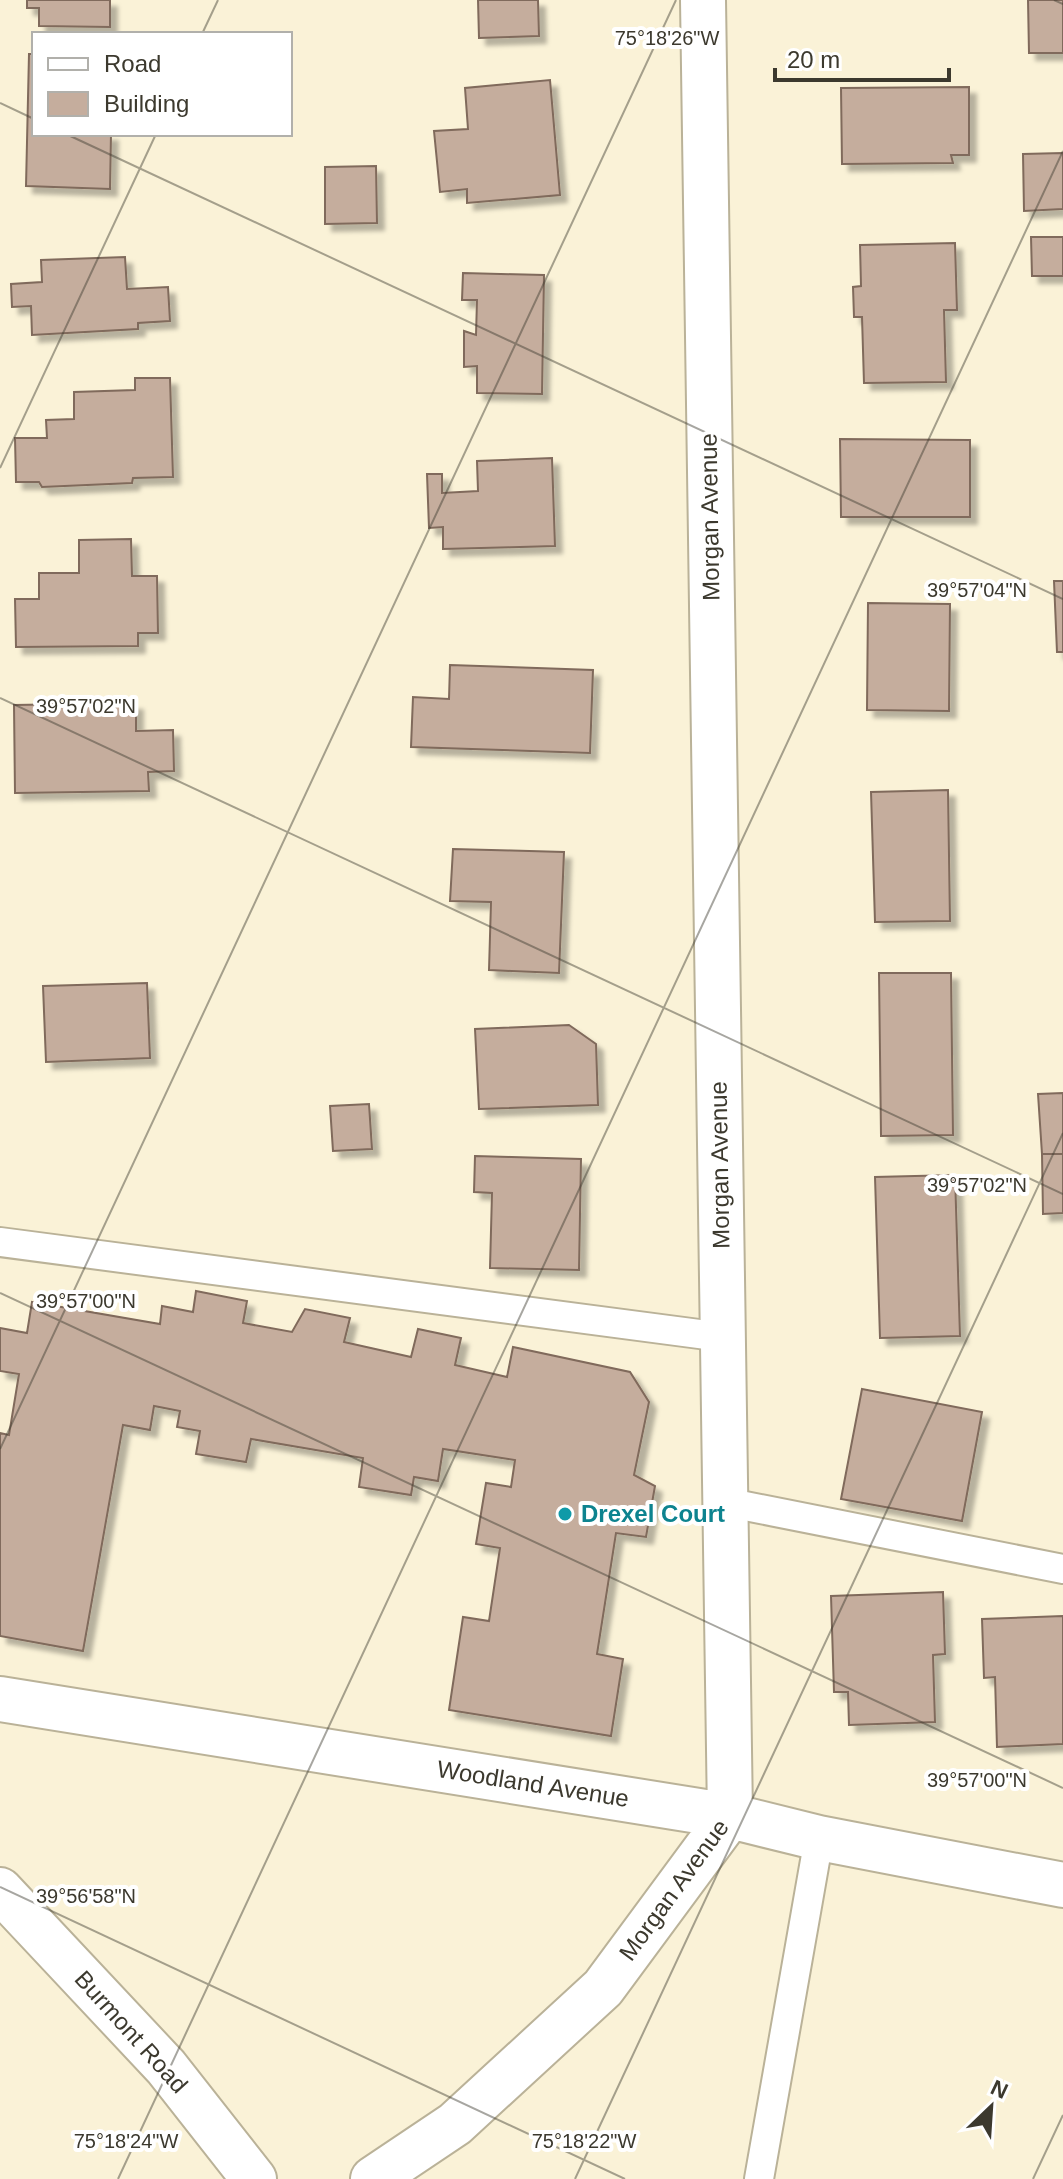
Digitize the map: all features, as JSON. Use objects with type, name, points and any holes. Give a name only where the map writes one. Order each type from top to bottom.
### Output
[{"type":"street","name":"Morgan Avenue","points":[[373,2179],[455,2124],[603,1988],[730,1816],[703,0]]},
{"type":"street","name":"Woodland Avenue","points":[[0,1699],[730,1816],[819,1838],[1063,1885]]},
{"type":"street","name":"Burmont Road","points":[[0,1890],[166,2067],[254,2179]]},
{"type":"lane","points":[[0,1242],[722,1337]]},
{"type":"lane","points":[[725,1502],[1063,1569]]},
{"type":"lane","points":[[759,2179],[819,1838]]},
{"type":"building","points":[[27,0],[110,0],[110,27],[39,26],[39,8],[27,8]]},
{"type":"building","points":[[478,0],[538,0],[539,36],[479,38]]},
{"type":"building","points":[[1028,0],[1063,0],[1063,53],[1029,53]]},
{"type":"building","points":[[29,54],[32,54],[32,136],[111,136],[110,189],[26,186]]},
{"type":"building","points":[[550,80],[560,195],[467,203],[467,189],[440,192],[434,131],[468,129],[465,88]]},
{"type":"building","points":[[969,87],[969,155],[951,155],[953,163],[842,164],[841,88]]},
{"type":"building","points":[[1063,153],[1063,209],[1024,211],[1023,154]]},
{"type":"building","points":[[376,166],[377,223],[325,224],[325,167]]},
{"type":"building","points":[[1031,237],[1063,237],[1063,276],[1032,276]]},
{"type":"building","points":[[955,243],[957,310],[944,310],[946,382],[864,383],[862,317],[854,317],[853,287],[861,286],[860,245]]},
{"type":"building","points":[[125,257],[127,289],[168,287],[170,321],[138,323],[138,329],[32,335],[31,306],[12,307],[11,284],[42,282],[41,260]]},
{"type":"building","points":[[463,273],[544,275],[542,394],[477,393],[477,366],[464,367],[464,331],[476,335],[477,300],[462,300]]},
{"type":"building","points":[[135,378],[170,378],[173,477],[133,478],[132,483],[42,487],[39,482],[16,482],[15,438],[47,438],[46,420],[74,419],[74,392],[135,390]]},
{"type":"building","points":[[840,439],[970,440],[970,517],[841,517]]},
{"type":"building","points":[[552,458],[555,546],[443,549],[443,527],[429,528],[427,474],[442,474],[442,493],[478,491],[477,461]]},
{"type":"building","points":[[131,539],[132,576],[157,576],[158,633],[138,633],[138,646],[16,647],[15,599],[39,599],[39,573],[79,573],[79,540]]},
{"type":"building","points":[[1054,581],[1063,581],[1063,652],[1057,652]]},
{"type":"building","points":[[868,603],[950,604],[949,711],[867,710]]},
{"type":"building","points":[[450,665],[593,670],[590,753],[411,747],[413,697],[449,699]]},
{"type":"building","points":[[136,703],[136,731],[173,730],[174,771],[148,772],[149,791],[15,793],[14,705]]},
{"type":"building","points":[[948,790],[950,921],[875,922],[871,792]]},
{"type":"building","points":[[453,849],[564,852],[559,973],[489,970],[491,902],[450,901]]},
{"type":"building","points":[[879,973],[951,973],[953,1135],[881,1136]]},
{"type":"building","points":[[147,983],[150,1058],[46,1062],[43,986]]},
{"type":"building","points":[[569,1025],[596,1044],[598,1105],[479,1109],[475,1029]]},
{"type":"building","points":[[1063,1093],[1063,1154],[1042,1154],[1038,1094]]},
{"type":"building","points":[[369,1104],[372,1149],[333,1151],[330,1106]]},
{"type":"building","points":[[1042,1154],[1063,1154],[1063,1213],[1043,1214]]},
{"type":"building","points":[[475,1156],[581,1159],[579,1270],[490,1268],[492,1193],[474,1192]]},
{"type":"building","points":[[955,1175],[960,1336],[880,1338],[875,1177]]},
{"type":"building","name":"Drexel Court","points":[[196,1291],[247,1301],[243,1323],[292,1332],[305,1309],[350,1318],[344,1342],[411,1357],[418,1329],[461,1338],[455,1365],[507,1377],[513,1347],[630,1372],[649,1402],[634,1475],[655,1486],[646,1537],[616,1533],[597,1654],[623,1659],[611,1736],[449,1710],[463,1617],[489,1621],[500,1548],[476,1544],[486,1483],[511,1487],[515,1460],[443,1449],[438,1481],[414,1477],[411,1495],[359,1487],[363,1458],[251,1439],[246,1462],[196,1454],[200,1431],[177,1427],[180,1411],[154,1406],[150,1430],[123,1425],[83,1651],[0,1636],[0,1433],[9,1435],[19,1374],[0,1371],[0,1328],[27,1333],[32,1302],[160,1324],[162,1306],[193,1312]]},
{"type":"building","points":[[862,1389],[982,1412],[962,1521],[841,1499]]},
{"type":"building","points":[[943,1592],[945,1654],[933,1655],[935,1722],[849,1725],[848,1692],[834,1692],[831,1596]]},
{"type":"building","points":[[1063,1616],[1063,1744],[997,1747],[995,1677],[984,1678],[982,1619]]},
{"type":"place","name":"Drexel Court","points":[[565,1514]]}]
